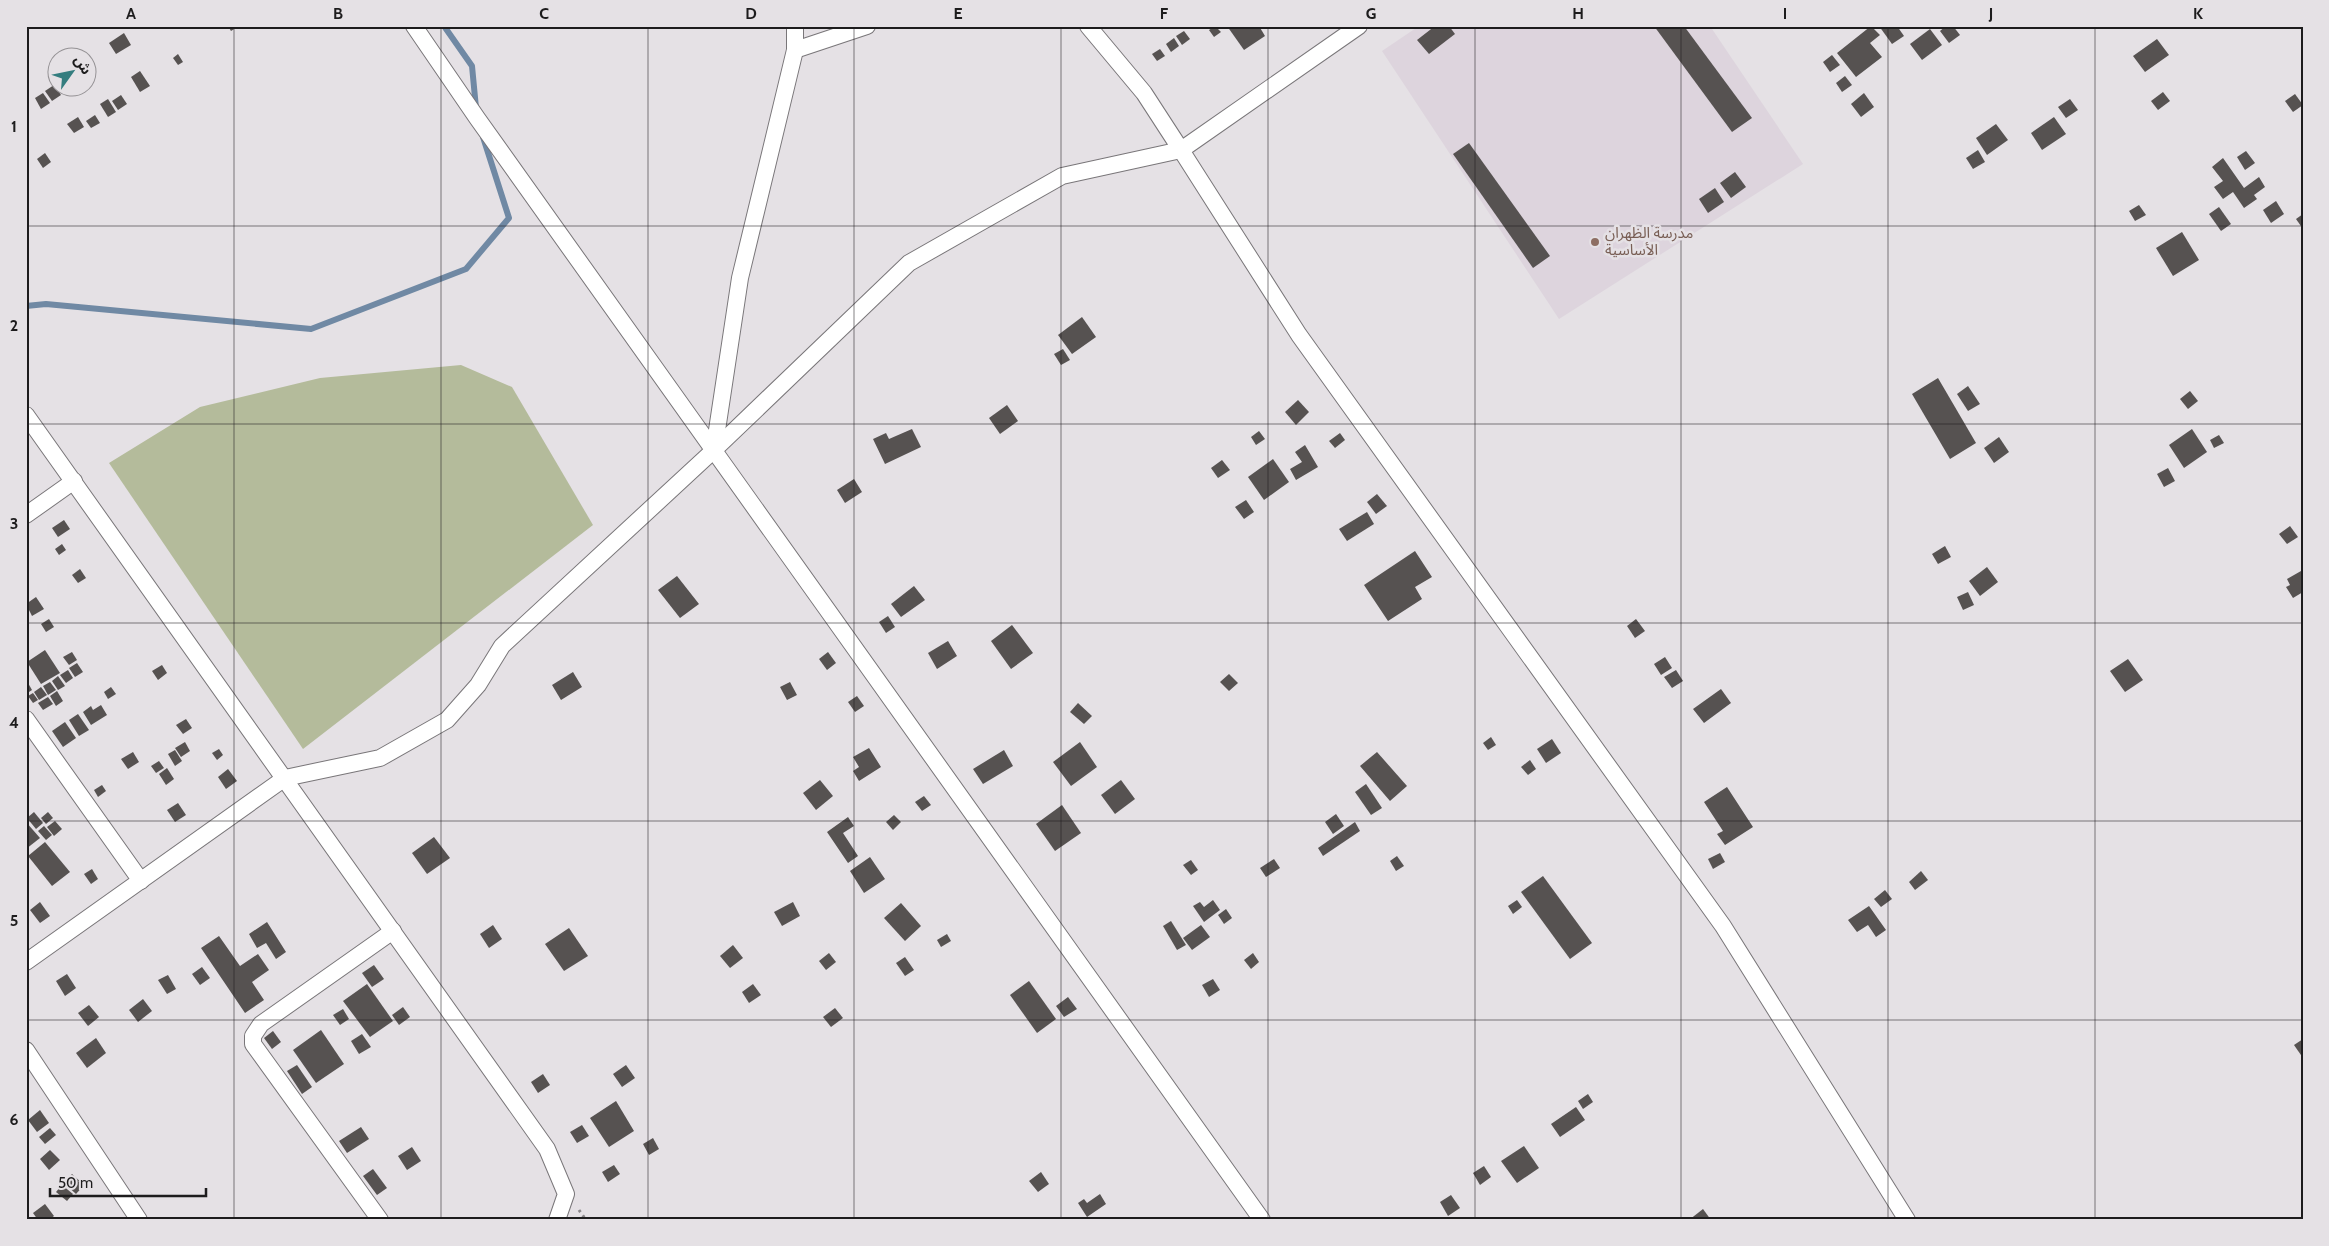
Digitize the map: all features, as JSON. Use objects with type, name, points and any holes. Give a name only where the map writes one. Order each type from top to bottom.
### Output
[{"type":"street","points":[[414,26],[483,126],[1262,1220]]},
{"type":"street","points":[[714,450],[740,278],[795,50],[795,26]]},
{"type":"street","points":[[795,50],[867,26]]},
{"type":"street","points":[[1088,26],[1144,93],[1299,335],[1723,926],[1907,1220]]},
{"type":"street","points":[[26,962],[285,778],[380,758],[447,720],[478,685],[502,646],[714,450],[909,263],[1062,176],[1181,150],[1359,26]]},
{"type":"street","points":[[26,415],[547,1150],[566,1194],[557,1220]]},
{"type":"street","points":[[26,515],[74,482]]},
{"type":"street","points":[[26,720],[141,880]]},
{"type":"street","points":[[380,1220],[253,1044],[253,1036],[261,1024],[393,931]]},
{"type":"street","points":[[26,1050],[139,1220]]},
{"type":"shaded area","name":"مدرسة الظهران الأساسية","points":[[1419,26],[1710,26],[1803,164],[1559,319],[1382,51]]},
{"type":"green space","points":[[461,365],[512,387],[593,525],[303,749],[109,463],[200,407],[320,378]]},
{"type":"building","points":[[228,26],[239,26],[231,31]]},
{"type":"building","points":[[1215,26],[1221,32],[1214,37],[1209,30]]},
{"type":"building","points":[[1227,26],[1259,26],[1265,36],[1244,50]]},
{"type":"building","points":[[1435,26],[1449,26],[1455,34],[1429,54],[1417,40]]},
{"type":"building","points":[[1654,26],[1684,26],[1752,118],[1732,132]]},
{"type":"building","points":[[1871,26],[1880,35],[1870,43],[1882,57],[1856,77],[1837,53]]},
{"type":"building","points":[[1879,26],[1897,26],[1904,36],[1892,44]]},
{"type":"building","points":[[1946,26],[1953,26],[1960,35],[1949,43],[1940,31]]},
{"type":"building","points":[[1930,29],[1942,45],[1922,60],[1910,44]]},
{"type":"building","points":[[1184,31],[1190,39],[1182,45],[1176,36]]},
{"type":"building","points":[[124,33],[131,45],[116,54],[109,43]]},
{"type":"building","points":[[1174,38],[1179,46],[1171,52],[1166,44]]},
{"type":"building","points":[[2157,39],[2169,55],[2145,72],[2133,56]]},
{"type":"building","points":[[1160,49],[1165,56],[1157,61],[1152,54]]},
{"type":"building","points":[[178,54],[183,62],[178,65],[173,58]]},
{"type":"building","points":[[1832,55],[1840,65],[1830,72],[1823,62]]},
{"type":"building","points":[[140,71],[150,86],[140,92],[131,77]]},
{"type":"building","points":[[1845,76],[1852,85],[1842,92],[1836,83]]},
{"type":"building","points":[[2163,92],[2170,101],[2158,110],[2151,101]]},
{"type":"building","points":[[43,93],[50,103],[41,109],[35,98]]},
{"type":"building","points":[[1864,93],[1874,107],[1861,117],[1851,104]]},
{"type":"building","points":[[2295,94],[2303,105],[2293,112],[2285,101]]},
{"type":"building","points":[[121,95],[127,104],[118,110],[112,101]]},
{"type":"building","points":[[108,99],[116,112],[108,117],[100,104]]},
{"type":"building","points":[[2070,99],[2078,110],[2066,118],[2058,107]]},
{"type":"building","points":[[95,115],[100,123],[91,128],[86,121]]},
{"type":"building","points":[[78,117],[84,127],[74,133],[67,124]]},
{"type":"building","points":[[2054,117],[2066,134],[2042,150],[2031,133]]},
{"type":"building","points":[[1996,124],[2008,140],[1987,155],[1976,138]]},
{"type":"building","points":[[1469,143],[1550,256],[1533,268],[1453,154]]},
{"type":"building","points":[[1978,150],[1985,162],[1973,169],[1966,158]]},
{"type":"building","points":[[2246,151],[2255,163],[2245,170],[2237,157]]},
{"type":"building","points":[[45,153],[51,162],[43,168],[37,159]]},
{"type":"building","points":[[2223,158],[2244,188],[2259,177],[2265,187],[2254,195],[2257,199],[2244,208],[2233,192],[2223,199],[2214,187],[2223,181],[2212,167]]},
{"type":"building","points":[[1735,172],[1746,187],[1731,198],[1720,183]]},
{"type":"building","points":[[1715,188],[1724,202],[1708,213],[1699,199]]},
{"type":"building","points":[[2276,201],[2284,214],[2271,223],[2263,210]]},
{"type":"building","points":[[2139,205],[2146,215],[2135,221],[2129,211]]},
{"type":"building","points":[[2219,207],[2231,224],[2221,231],[2209,214]]},
{"type":"building","points":[[2303,214],[2303,229],[2296,219]]},
{"type":"building","points":[[2182,232],[2199,260],[2173,276],[2156,248]]},
{"type":"building","points":[[1082,317],[1096,337],[1072,354],[1058,335]]},
{"type":"building","points":[[1063,349],[1070,360],[1061,365],[1054,354]]},
{"type":"building","points":[[1938,378],[1976,443],[1950,459],[1912,394]]},
{"type":"building","points":[[1968,386],[1980,404],[1968,411],[1957,394]]},
{"type":"building","points":[[2190,391],[2198,401],[2188,409],[2180,399]]},
{"type":"building","points":[[1298,400],[1309,412],[1296,425],[1285,412]]},
{"type":"building","points":[[1007,405],[1018,421],[1000,434],[989,418]]},
{"type":"building","points":[[912,429],[921,447],[885,464],[873,439],[886,433],[889,439]]},
{"type":"building","points":[[2192,429],[2207,452],[2184,468],[2169,445]]},
{"type":"building","points":[[1259,431],[1265,439],[1256,445],[1251,437]]},
{"type":"building","points":[[1340,433],[1345,440],[1335,448],[1329,441]]},
{"type":"building","points":[[2219,435],[2224,443],[2214,448],[2210,440]]},
{"type":"building","points":[[1999,437],[2009,452],[1994,463],[1984,448]]},
{"type":"building","points":[[1305,445],[1318,467],[1296,480],[1290,469],[1302,462],[1295,452]]},
{"type":"building","points":[[1273,459],[1289,482],[1264,500],[1248,477]]},
{"type":"building","points":[[1222,460],[1230,470],[1218,478],[1211,468]]},
{"type":"building","points":[[2168,468],[2175,481],[2164,487],[2157,474]]},
{"type":"building","points":[[854,479],[862,492],[845,503],[837,490]]},
{"type":"building","points":[[1377,494],[1387,506],[1376,514],[1367,502]]},
{"type":"building","points":[[1246,500],[1254,512],[1244,519],[1235,507]]},
{"type":"building","points":[[1367,512],[1374,524],[1347,541],[1339,529]]},
{"type":"building","points":[[64,520],[70,529],[58,537],[52,528]]},
{"type":"building","points":[[2290,526],[2298,537],[2287,544],[2279,534]]},
{"type":"building","points":[[62,544],[66,550],[59,555],[55,549]]},
{"type":"building","points":[[1945,546],[1951,557],[1938,564],[1932,554]]},
{"type":"building","points":[[1415,551],[1432,577],[1415,587],[1422,599],[1388,621],[1364,585]]},
{"type":"building","points":[[1987,567],[1998,582],[1980,596],[1969,581]]},
{"type":"building","points":[[80,569],[86,578],[78,583],[72,575]]},
{"type":"building","points":[[2301,571],[2303,574],[2303,592],[2293,598],[2286,587],[2290,585],[2287,579]]},
{"type":"building","points":[[677,576],[699,604],[680,618],[658,590]]},
{"type":"building","points":[[914,586],[925,600],[901,617],[891,604]]},
{"type":"building","points":[[1968,592],[1974,605],[1963,610],[1957,597]]},
{"type":"building","points":[[36,597],[44,609],[32,616],[26,604]]},
{"type":"building","points":[[888,616],[895,627],[886,633],[879,622]]},
{"type":"building","points":[[49,619],[54,627],[46,632],[41,624]]},
{"type":"building","points":[[1636,619],[1645,631],[1635,638],[1627,626]]},
{"type":"building","points":[[1012,625],[1033,653],[1011,669],[991,641]]},
{"type":"building","points":[[948,641],[957,656],[937,669],[928,653]]},
{"type":"building","points":[[45,650],[60,673],[41,684],[27,662]]},
{"type":"building","points":[[72,652],[77,660],[69,665],[63,657]]},
{"type":"building","points":[[828,652],[836,663],[827,670],[819,659]]},
{"type":"building","points":[[1665,657],[1672,668],[1661,675],[1654,664]]},
{"type":"building","points":[[2128,659],[2143,680],[2125,692],[2110,671]]},
{"type":"building","points":[[77,663],[83,672],[75,677],[69,668]]},
{"type":"building","points":[[162,665],[167,673],[158,680],[152,671]]},
{"type":"building","points":[[68,670],[73,678],[66,683],[60,675]]},
{"type":"building","points":[[1676,670],[1683,681],[1672,688],[1664,677]]},
{"type":"building","points":[[573,672],[582,687],[561,700],[552,685]]},
{"type":"building","points":[[1229,674],[1238,683],[1229,691],[1220,682]]},
{"type":"building","points":[[58,676],[65,686],[58,690],[52,681]]},
{"type":"building","points":[[50,682],[56,690],[48,695],[43,686]]},
{"type":"building","points":[[790,682],[797,695],[787,700],[780,687]]},
{"type":"building","points":[[28,683],[32,690],[26,694],[26,685]]},
{"type":"building","points":[[41,687],[47,695],[39,700],[34,692]]},
{"type":"building","points":[[111,687],[116,694],[108,699],[104,692]]},
{"type":"building","points":[[1721,689],[1731,703],[1704,723],[1693,709]]},
{"type":"building","points":[[57,691],[63,701],[56,706],[50,696]]},
{"type":"building","points":[[33,693],[38,700],[33,703],[28,696]]},
{"type":"building","points":[[857,696],[864,706],[855,712],[848,702]]},
{"type":"building","points":[[48,697],[53,704],[43,710],[38,703]]},
{"type":"building","points":[[1078,703],[1092,716],[1084,724],[1070,712]]},
{"type":"building","points":[[101,705],[107,715],[91,725],[83,712],[91,706],[93,710]]},
{"type":"building","points":[[78,714],[89,730],[79,736],[69,720]]},
{"type":"building","points":[[186,719],[192,728],[183,734],[176,725]]},
{"type":"building","points":[[65,722],[76,738],[63,747],[52,731]]},
{"type":"building","points":[[1491,737],[1496,745],[1488,750],[1483,743]]},
{"type":"building","points":[[1552,739],[1561,753],[1546,763],[1537,749]]},
{"type":"building","points":[[185,742],[190,751],[181,757],[175,748]]},
{"type":"building","points":[[1080,742],[1097,767],[1071,786],[1053,762]]},
{"type":"building","points":[[869,748],[881,767],[859,781],[853,771],[859,767],[853,757]]},
{"type":"building","points":[[219,749],[223,755],[217,760],[212,753]]},
{"type":"building","points":[[175,750],[182,761],[175,766],[168,754]]},
{"type":"building","points":[[1004,750],[1013,766],[983,784],[973,769]]},
{"type":"building","points":[[133,752],[139,762],[128,769],[121,759]]},
{"type":"building","points":[[1377,752],[1407,786],[1390,801],[1360,766]]},
{"type":"building","points":[[1530,760],[1536,769],[1528,775],[1521,767]]},
{"type":"building","points":[[159,761],[164,768],[156,773],[151,766]]},
{"type":"building","points":[[167,768],[174,779],[166,785],[159,774]]},
{"type":"building","points":[[228,769],[237,781],[226,789],[218,777]]},
{"type":"building","points":[[820,780],[833,796],[816,810],[803,793]]},
{"type":"building","points":[[1121,780],[1135,799],[1115,814],[1101,795]]},
{"type":"building","points":[[1366,784],[1382,808],[1371,815],[1355,792]]},
{"type":"building","points":[[102,785],[106,791],[98,797],[94,790]]},
{"type":"building","points":[[1727,787],[1753,827],[1725,845],[1717,834],[1723,831],[1704,802]]},
{"type":"building","points":[[924,796],[931,805],[922,811],[915,802]]},
{"type":"building","points":[[178,803],[186,815],[175,822],[167,810]]},
{"type":"building","points":[[1062,805],[1081,833],[1055,851],[1036,824]]},
{"type":"building","points":[[34,812],[43,823],[36,829],[27,818]]},
{"type":"building","points":[[48,812],[53,818],[46,824],[41,818]]},
{"type":"building","points":[[1336,814],[1344,826],[1333,834],[1325,822]]},
{"type":"building","points":[[894,815],[901,822],[893,830],[886,822]]},
{"type":"building","points":[[848,817],[854,826],[843,833],[858,856],[848,863],[827,832]]},
{"type":"building","points":[[55,821],[62,829],[54,836],[47,827]]},
{"type":"building","points":[[26,822],[40,838],[26,849]]},
{"type":"building","points":[[1355,822],[1360,831],[1323,856],[1318,848]]},
{"type":"building","points":[[44,826],[52,835],[46,840],[38,831]]},
{"type":"building","points":[[434,837],[450,858],[427,874],[412,853]]},
{"type":"building","points":[[45,842],[70,872],[52,886],[28,856]]},
{"type":"building","points":[[1720,853],[1725,862],[1713,869],[1708,859]]},
{"type":"building","points":[[1397,856],[1404,866],[1396,871],[1390,861]]},
{"type":"building","points":[[870,857],[885,879],[864,893],[850,871]]},
{"type":"building","points":[[1274,859],[1280,868],[1266,877],[1260,868]]},
{"type":"building","points":[[1191,860],[1198,870],[1191,875],[1183,865]]},
{"type":"building","points":[[92,869],[98,879],[91,884],[84,874]]},
{"type":"building","points":[[1921,871],[1928,880],[1915,890],[1909,882]]},
{"type":"building","points":[[1543,876],[1592,943],[1570,959],[1521,892]]},
{"type":"building","points":[[1885,890],[1892,899],[1881,907],[1874,899]]},
{"type":"building","points":[[1213,900],[1220,910],[1204,922],[1193,906],[1200,902],[1204,907]]},
{"type":"building","points":[[1517,900],[1522,907],[1513,914],[1508,906]]},
{"type":"building","points":[[40,902],[50,916],[40,923],[30,910]]},
{"type":"building","points":[[793,902],[800,916],[782,926],[774,912]]},
{"type":"building","points":[[901,903],[921,926],[905,941],[884,918]]},
{"type":"building","points":[[1869,906],[1886,930],[1876,937],[1868,925],[1857,932],[1848,920]]},
{"type":"building","points":[[1226,909],[1232,918],[1224,924],[1218,915]]},
{"type":"building","points":[[1171,921],[1186,945],[1177,950],[1163,926]]},
{"type":"building","points":[[267,922],[286,952],[276,959],[266,943],[257,948],[249,934]]},
{"type":"building","points":[[493,925],[502,939],[489,948],[480,934]]},
{"type":"building","points":[[1201,925],[1210,937],[1192,950],[1183,938]]},
{"type":"building","points":[[569,928],[588,956],[564,971],[545,944]]},
{"type":"building","points":[[947,934],[951,941],[941,947],[937,940]]},
{"type":"building","points":[[219,936],[240,966],[258,954],[269,970],[252,982],[264,1000],[245,1013],[201,948]]},
{"type":"building","points":[[733,945],[743,958],[730,968],[720,956]]},
{"type":"building","points":[[829,953],[836,962],[826,970],[819,961]]},
{"type":"building","points":[[1253,953],[1259,962],[1251,969],[1244,960]]},
{"type":"building","points":[[905,957],[914,970],[905,976],[896,963]]},
{"type":"building","points":[[374,965],[384,979],[372,987],[362,973]]},
{"type":"building","points":[[202,967],[210,978],[200,985],[192,974]]},
{"type":"building","points":[[67,974],[76,988],[65,996],[56,981]]},
{"type":"building","points":[[168,975],[176,989],[167,994],[158,980]]},
{"type":"building","points":[[1213,979],[1220,990],[1209,997],[1202,985]]},
{"type":"building","points":[[1029,981],[1056,1019],[1037,1033],[1010,995]]},
{"type":"building","points":[[367,984],[393,1021],[370,1037],[343,1001]]},
{"type":"building","points":[[753,984],[761,995],[749,1003],[742,992]]},
{"type":"building","points":[[1068,997],[1077,1009],[1064,1017],[1056,1006]]},
{"type":"building","points":[[143,999],[152,1011],[138,1022],[129,1010]]},
{"type":"building","points":[[89,1005],[99,1017],[88,1026],[78,1013]]},
{"type":"building","points":[[403,1007],[410,1017],[399,1025],[392,1015]]},
{"type":"building","points":[[835,1008],[843,1018],[831,1027],[823,1017]]},
{"type":"building","points":[[343,1009],[349,1019],[340,1025],[333,1015]]},
{"type":"building","points":[[321,1030],[344,1064],[316,1083],[293,1050]]},
{"type":"building","points":[[273,1031],[281,1042],[272,1049],[264,1038]]},
{"type":"building","points":[[362,1034],[371,1047],[359,1054],[351,1041]]},
{"type":"building","points":[[96,1038],[106,1053],[87,1068],[76,1053]]},
{"type":"building","points":[[2303,1039],[2303,1058],[2294,1045]]},
{"type":"building","points":[[297,1065],[312,1087],[302,1094],[287,1071]]},
{"type":"building","points":[[626,1065],[635,1078],[622,1087],[613,1074]]},
{"type":"building","points":[[543,1074],[550,1085],[538,1093],[531,1082]]},
{"type":"building","points":[[1588,1094],[1593,1102],[1583,1109],[1578,1101]]},
{"type":"building","points":[[616,1101],[634,1131],[609,1147],[590,1118]]},
{"type":"building","points":[[1576,1107],[1585,1120],[1560,1137],[1551,1124]]},
{"type":"building","points":[[40,1110],[49,1123],[37,1132],[28,1120]]},
{"type":"building","points":[[582,1125],[589,1136],[577,1143],[570,1132]]},
{"type":"building","points":[[361,1127],[369,1139],[347,1153],[339,1141]]},
{"type":"building","points":[[50,1128],[56,1135],[45,1144],[39,1137]]},
{"type":"building","points":[[653,1138],[659,1149],[649,1155],[643,1144]]},
{"type":"building","points":[[1524,1146],[1539,1168],[1517,1183],[1501,1161]]},
{"type":"building","points":[[412,1147],[421,1161],[407,1170],[398,1156]]},
{"type":"building","points":[[50,1150],[60,1160],[49,1170],[40,1159]]},
{"type":"building","points":[[614,1165],[620,1174],[608,1182],[602,1172]]},
{"type":"building","points":[[1484,1166],[1491,1177],[1480,1185],[1473,1173]]},
{"type":"building","points":[[373,1169],[387,1188],[377,1195],[363,1176]]},
{"type":"building","points":[[1041,1172],[1049,1184],[1038,1192],[1029,1181]]},
{"type":"building","points":[[72,1174],[84,1185],[76,1194],[64,1183]]},
{"type":"building","points":[[62,1185],[73,1194],[67,1201],[56,1192]]},
{"type":"building","points":[[1100,1194],[1106,1204],[1087,1217],[1078,1203],[1084,1199],[1087,1203]]},
{"type":"building","points":[[1451,1195],[1460,1208],[1448,1216],[1440,1202]]},
{"type":"building","points":[[45,1204],[54,1216],[49,1220],[38,1220],[33,1213]]},
{"type":"building","points":[[1703,1209],[1711,1220],[1689,1220]]},
{"type":"waterway","points":[[444,26],[472,66],[476,108]]},
{"type":"waterway","points":[[26,306],[46,304],[311,329],[466,269],[509,218],[483,137]]},
{"type":"place","name":"مدرسة الظهران الأساسية","points":[[1595,242]]}]
